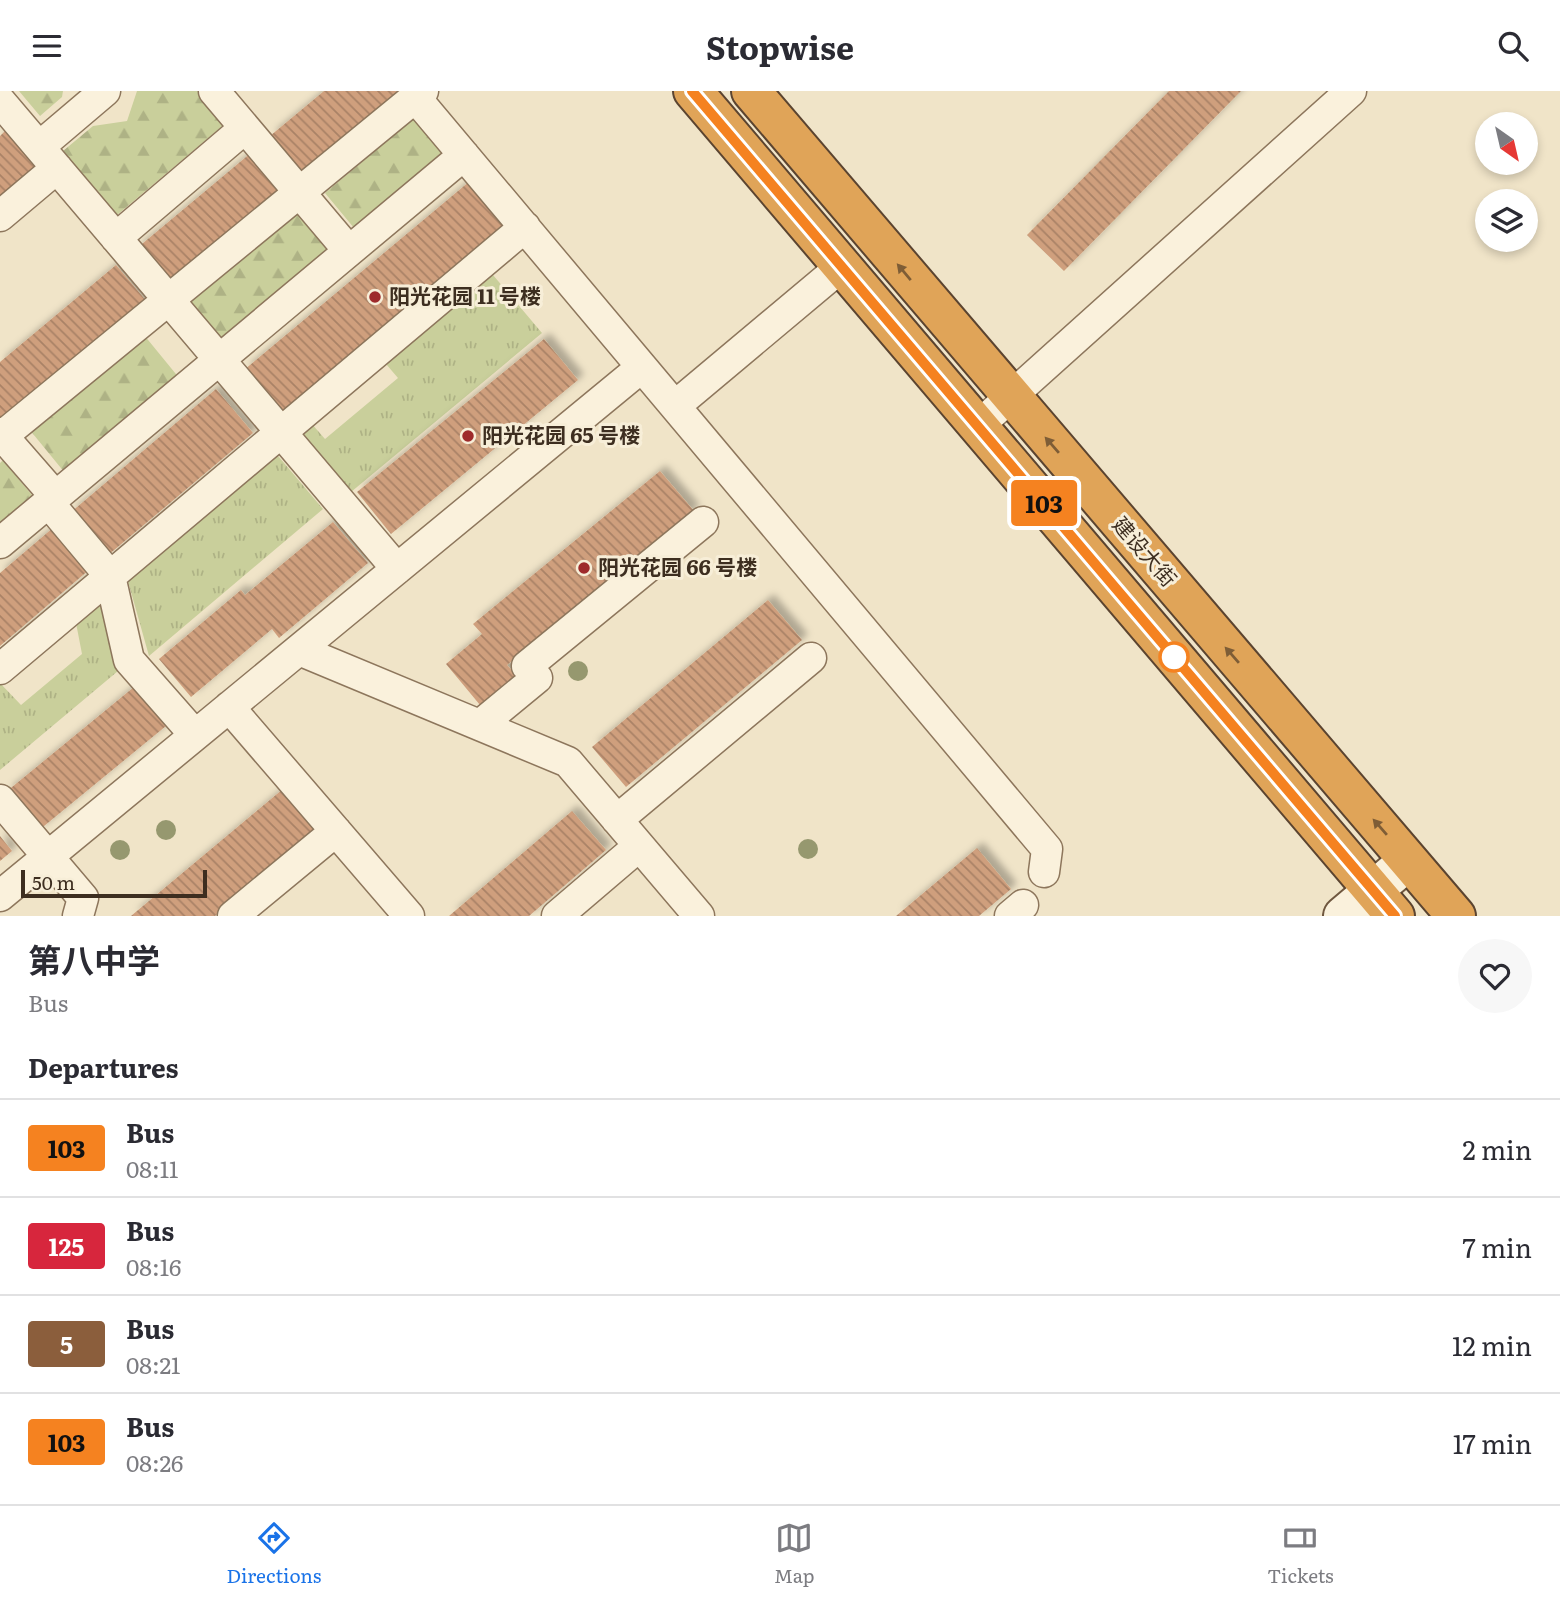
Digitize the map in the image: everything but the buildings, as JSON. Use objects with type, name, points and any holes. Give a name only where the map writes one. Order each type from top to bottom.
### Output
[{"type":"highway","points":[[692,91],[1383,903]]},
{"type":"highway","name":"建设大街","points":[[751,91],[1457,916]]},
{"type":"street","points":[[0,216],[105,91]]},
{"type":"street","points":[[214,91],[349,251]]},
{"type":"street","points":[[978,426],[1352,91]]},
{"type":"street","points":[[195,735],[130,660],[110,576],[1,436],[419,94],[464,155],[1047,849],[1044,872]]},
{"type":"street","points":[[0,101],[397,569]]},
{"type":"street","points":[[116,238],[245,128]]},
{"type":"street","points":[[0,543],[464,155]]},
{"type":"street","points":[[0,669],[525,227]]},
{"type":"street","points":[[675,405],[842,266]]},
{"type":"street","points":[[0,896],[642,367]]},
{"type":"street","points":[[480,725],[537,678],[527,666],[703,522]]},
{"type":"street","points":[[299,650],[568,762],[699,916]]},
{"type":"street","points":[[617,820],[811,658]]},
{"type":"street","points":[[229,707],[409,916]]},
{"type":"street","points":[[0,800],[83,898],[78,916]]},
{"type":"street","points":[[233,916],[336,831]]},
{"type":"street","points":[[558,916],[639,846]]},
{"type":"street","points":[[1343,916],[1383,903],[1408,861]]},
{"type":"green space","points":[[19,91],[63,91],[62,97],[40,116]]},
{"type":"green space","points":[[137,91],[199,91],[226,123],[117,215],[63,151],[93,126],[127,121]]},
{"type":"green space","points":[[417,116],[451,157],[359,234],[325,193]]},
{"type":"green space","points":[[304,205],[340,249],[223,345],[187,300]]},
{"type":"green space","points":[[493,275],[542,333],[345,497],[294,437],[311,423],[325,439],[398,378],[386,364]]},
{"type":"green space","points":[[144,335],[180,379],[65,473],[29,429]]},
{"type":"green space","points":[[273,450],[323,509],[149,656],[126,574]]},
{"type":"green space","points":[[3,460],[36,500],[0,530],[0,463]]},
{"type":"green space","points":[[101,602],[118,671],[0,770],[0,683],[21,705],[82,654],[76,623]]},
{"type":"bus line","name":"103","points":[[692,91],[1395,916]]},
{"type":"place","name":"阳光花园 11 号楼","points":[[375,297]]},
{"type":"place","name":"阳光花园 65 号楼","points":[[468,436]]},
{"type":"place","name":"阳光花园 66 号楼","points":[[584,568]]}]
